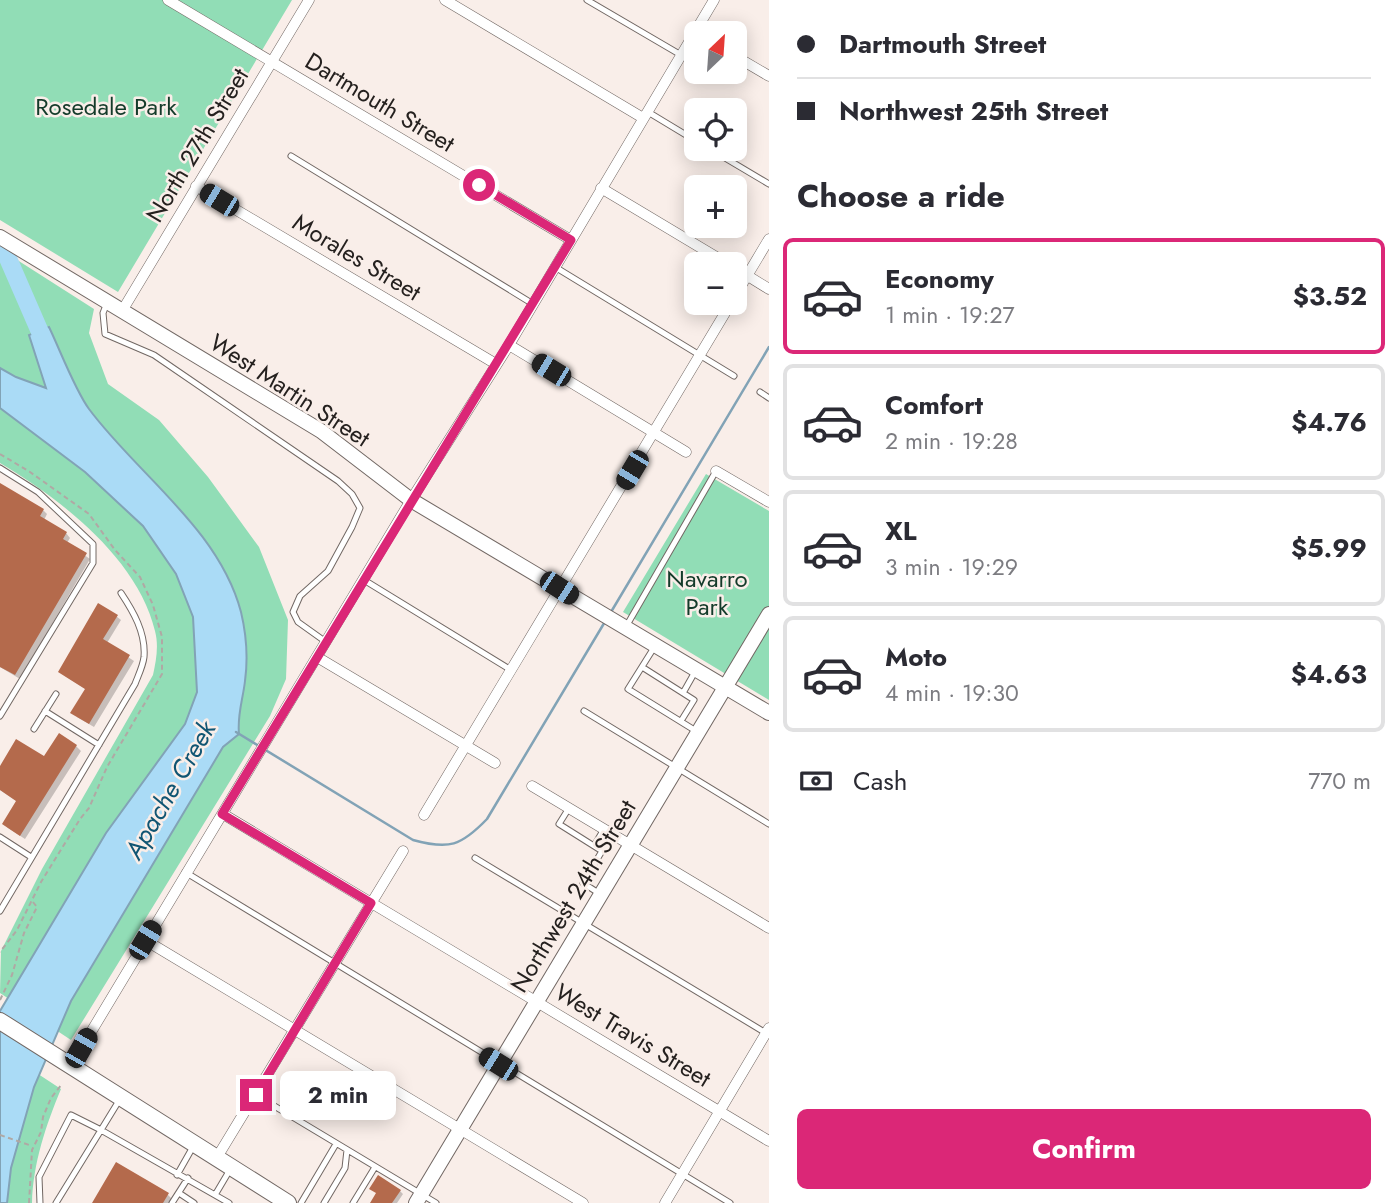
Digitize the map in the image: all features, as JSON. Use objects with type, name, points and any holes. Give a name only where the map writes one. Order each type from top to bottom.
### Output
[{"type":"main road","points":[[0,1021],[282,1201]]},
{"type":"street","name":"Dartmouth Street","points":[[168,0],[571,240]]},
{"type":"street","name":"North 27th Street","points":[[122,311],[309,0]]},
{"type":"street","points":[[445,0],[645,115]]},
{"type":"street","points":[[702,21],[714,0]]},
{"type":"street","points":[[66,1065],[534,304],[684,50]]},
{"type":"street","points":[[747,63],[769,76]]},
{"type":"street","name":"Morales Street","points":[[196,186],[496,364]]},
{"type":"street","points":[[601,188],[708,252]]},
{"type":"street","name":"West Martin Street","points":[[0,237],[321,432],[411,500],[769,713]]},
{"type":"street","points":[[769,239],[747,276],[769,289]]},
{"type":"street","points":[[424,815],[724,315]]},
{"type":"street","points":[[509,345],[686,452]]},
{"type":"street","points":[[716,471],[769,502]]},
{"type":"street","name":"Northwest 24th Street","points":[[419,1199],[769,614]]},
{"type":"street","points":[[317,657],[495,764]]},
{"type":"street","points":[[532,786],[769,928]]},
{"type":"street","name":"West Travis Street","points":[[222,814],[769,1141]]},
{"type":"street","points":[[216,1158],[403,851]]},
{"type":"street","points":[[145,940],[583,1203]]},
{"type":"street","points":[[665,1203],[768,1032]]},
{"type":"lane","points":[[587,0],[681,55]]},
{"type":"lane","points":[[645,115],[684,135]]},
{"type":"lane","points":[[291,156],[534,304]]},
{"type":"lane","points":[[730,161],[769,184]]},
{"type":"lane","points":[[555,267],[734,376]]},
{"type":"lane","points":[[107,302],[103,313],[105,334],[154,355],[338,481],[352,494],[360,508],[352,527],[328,571],[300,596],[293,612],[298,622],[326,642]]},
{"type":"lane","points":[[760,392],[769,398]]},
{"type":"lane","points":[[0,468],[37,492],[93,544],[93,563],[0,716]]},
{"type":"lane","points":[[623,627],[716,471]]},
{"type":"lane","points":[[364,580],[511,670]]},
{"type":"lane","points":[[0,911],[135,684],[144,657],[142,638],[135,613],[121,593]]},
{"type":"lane","points":[[655,646],[628,689],[698,732]]},
{"type":"lane","points":[[642,667],[694,700],[681,721]]},
{"type":"lane","points":[[682,693],[696,670]]},
{"type":"lane","points":[[34,729],[56,694]]},
{"type":"lane","points":[[45,711],[99,745]]},
{"type":"lane","points":[[584,711],[769,824]]},
{"type":"lane","points":[[569,808],[559,824],[602,851],[583,883],[600,895]]},
{"type":"lane","points":[[594,846],[604,829]]},
{"type":"lane","points":[[0,837],[30,857]]},
{"type":"lane","points":[[475,858],[768,1032]]},
{"type":"lane","points":[[185,872],[730,1203]]},
{"type":"lane","points":[[256,1095],[375,1167],[419,1199],[436,1203]]},
{"type":"lane","points":[[56,1203],[120,1099]]},
{"type":"lane","points":[[40,1203],[38,1177],[71,1115],[229,1203]]},
{"type":"lane","points":[[301,1203],[336,1144]]},
{"type":"lane","points":[[177,1175],[194,1145]]},
{"type":"lane","points":[[324,1203],[345,1167],[347,1150]]},
{"type":"lane","points":[[353,1203],[375,1167]]},
{"type":"lane","points":[[215,1195],[231,1168]]},
{"type":"lane","points":[[172,1203],[188,1178]]},
{"type":"lane","points":[[179,1193],[194,1203]]},
{"type":"path","points":[[0,454],[89,514],[115,550],[140,577],[153,605],[162,638],[162,674],[107,767],[89,808],[80,819],[17,930],[0,952]]},
{"type":"path","points":[[0,1000],[12,975],[24,933],[37,907],[32,901]]},
{"type":"path","points":[[29,1203],[33,1146],[41,1132],[42,1121],[51,1098],[62,1084]]},
{"type":"path","points":[[0,1135],[33,1146]]},
{"type":"green space","name":"Rosedale Park","points":[[0,0],[292,0],[118,292],[0,220]]},
{"type":"green space","points":[[0,249],[94,309],[89,333],[108,384],[159,420],[208,477],[259,547],[288,620],[286,679],[270,716],[71,1040],[0,993],[1,951],[42,869],[153,675],[157,642],[146,605],[115,556],[48,494],[0,463]]},
{"type":"green space","name":"Navarro Park","points":[[706,474],[769,511],[769,700],[623,612]]},
{"type":"green space","points":[[0,1049],[61,1089],[41,1145],[32,1203],[0,1203]]},
{"type":"water","points":[[49,327],[73,381],[89,409],[175,504],[215,555],[230,582],[241,612],[246,646],[246,673],[239,714],[239,734],[223,747],[71,1001],[34,1087],[11,1168],[7,1203],[0,1203],[0,1011],[106,833],[185,724],[197,692],[193,617],[176,574],[143,526],[85,472],[0,408],[0,368],[46,388],[29,335]]},
{"type":"building","points":[[0,483],[44,509],[40,516],[67,532],[63,539],[87,553],[15,675],[0,667]]},
{"type":"building","points":[[98,603],[118,615],[103,639],[130,655],[89,724],[70,713],[85,689],[58,672]]},
{"type":"building","points":[[59,733],[77,745],[20,836],[2,824],[16,801],[0,790],[0,766],[16,739],[44,756]]},
{"type":"building","points":[[116,1162],[169,1193],[163,1203],[92,1203]]},
{"type":"building","points":[[378,1175],[401,1190],[392,1203],[370,1203],[376,1193],[369,1189]]},
{"type":"waterway","name":"Apache Creek","points":[[0,240],[47,353]]},
{"type":"waterway","points":[[611,612],[769,347]]},
{"type":"waterway","points":[[236,732],[413,840],[436,845],[454,843],[470,835],[487,819],[606,620]]},
{"type":"route","points":[[256,1095],[371,903],[222,814],[571,240],[479,185]]}]
